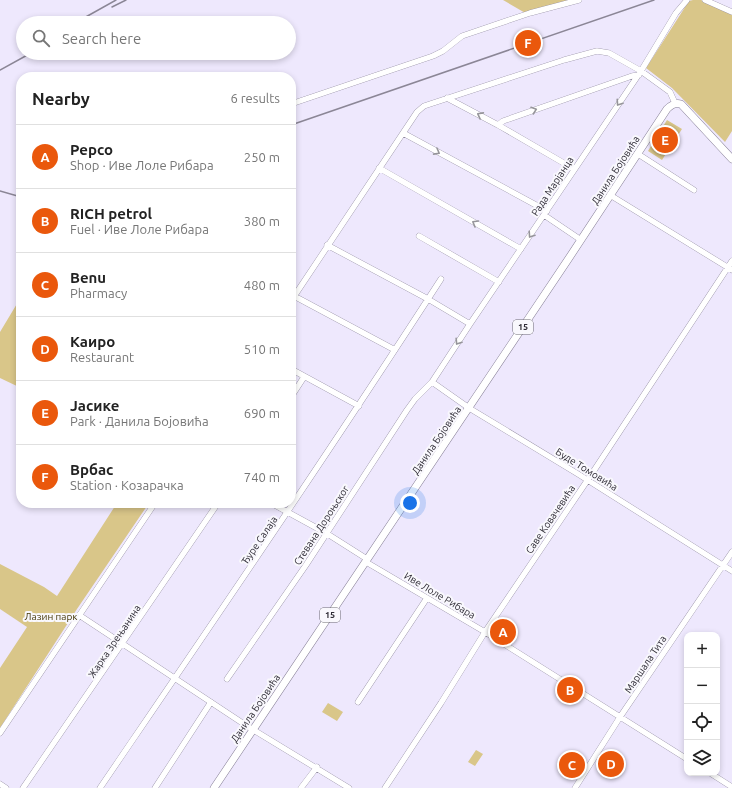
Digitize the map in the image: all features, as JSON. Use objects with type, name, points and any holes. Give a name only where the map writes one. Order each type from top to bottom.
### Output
[{"type":"main road","name":"Данила Бојовића","points":[[214,788],[367,561],[667,109],[675,103]]},
{"type":"main road","points":[[675,103],[684,106],[732,159]]},
{"type":"street","points":[[296,102],[433,56],[443,51],[462,36],[530,13],[578,0]]},
{"type":"street","name":"Рада Марјанца","points":[[432,382],[640,73],[676,13],[687,0]]},
{"type":"street","points":[[705,0],[732,12]]},
{"type":"street","points":[[296,294],[327,245],[417,112],[424,106],[593,51],[609,53],[670,92],[675,103]]},
{"type":"street","points":[[498,125],[503,121],[640,73]]},
{"type":"street","points":[[447,98],[498,125],[574,169]]},
{"type":"street","points":[[403,133],[546,213],[581,240]]},
{"type":"street","points":[[638,154],[694,190]]},
{"type":"street","points":[[379,168],[521,249]]},
{"type":"street","points":[[610,195],[730,268]]},
{"type":"street","points":[[419,236],[499,282]]},
{"type":"street","points":[[327,245],[428,299],[470,324]]},
{"type":"street","name":"Саве Ковачевића","points":[[384,788],[441,703],[485,632],[730,268],[732,261]]},
{"type":"street","name":"Ђуре Салаја","points":[[296,501],[441,279]]},
{"type":"street","points":[[296,300],[395,350]]},
{"type":"street","points":[[296,372],[359,406]]},
{"type":"street","points":[[296,389],[304,377]]},
{"type":"street","name":"Буде Томовића","points":[[432,382],[469,408],[588,480],[732,571]]},
{"type":"street","name":"Стевана Дороњског","points":[[227,679],[306,565],[407,410],[415,399],[432,382]]},
{"type":"street","points":[[0,733],[152,508]]},
{"type":"street","name":"Жарка Зрењанина","points":[[23,788],[215,508]]},
{"type":"street","name":"Иве Лоле Рибара","points":[[280,508],[326,533],[367,561],[485,632],[684,756]]},
{"type":"street","name":"Ђуре Салаја","points":[[100,788],[291,508]]},
{"type":"street","name":"Маршала Тита","points":[[575,788],[620,717],[732,552]]},
{"type":"street","points":[[358,702],[427,598]]},
{"type":"street","points":[[79,615],[253,729],[349,788]]},
{"type":"street","points":[[155,788],[211,702]]},
{"type":"street","points":[[301,788],[317,767]]},
{"type":"street","points":[[715,776],[732,787]]},
{"type":"street","points":[[0,784],[6,788]]},
{"type":"green space","points":[[503,0],[579,0],[527,14]]},
{"type":"green space","points":[[701,0],[732,14],[732,131],[725,142],[672,88],[646,68],[689,1]]},
{"type":"green space","points":[[667,120],[682,129],[662,160],[648,151]]},
{"type":"green space","points":[[16,305],[16,386],[0,378],[0,332]]},
{"type":"green space","name":"Лазин парк","points":[[114,508],[146,508],[77,609],[0,728],[0,668],[27,627],[0,609],[0,564],[44,587],[57,596]]},
{"type":"green space","points":[[328,703],[343,712],[337,721],[322,712]]},
{"type":"green space","points":[[476,750],[483,754],[475,766],[468,762]]},
{"type":"railway","points":[[87,16],[116,0]]},
{"type":"railway","points":[[112,7],[126,0]]},
{"type":"railway","points":[[296,123],[654,0]]},
{"type":"railway","points":[[0,70],[18,60]]},
{"type":"railway","points":[[0,191],[16,196]]},
{"type":"place","name":"Врбас","points":[[528,43]]},
{"type":"place","name":"Јасике","points":[[665,140]]},
{"type":"place","name":"Pepco","points":[[503,632]]},
{"type":"place","name":"RICH petrol","points":[[570,690]]},
{"type":"place","name":"Каиро","points":[[611,764]]},
{"type":"place","name":"Benu","points":[[572,765]]}]
